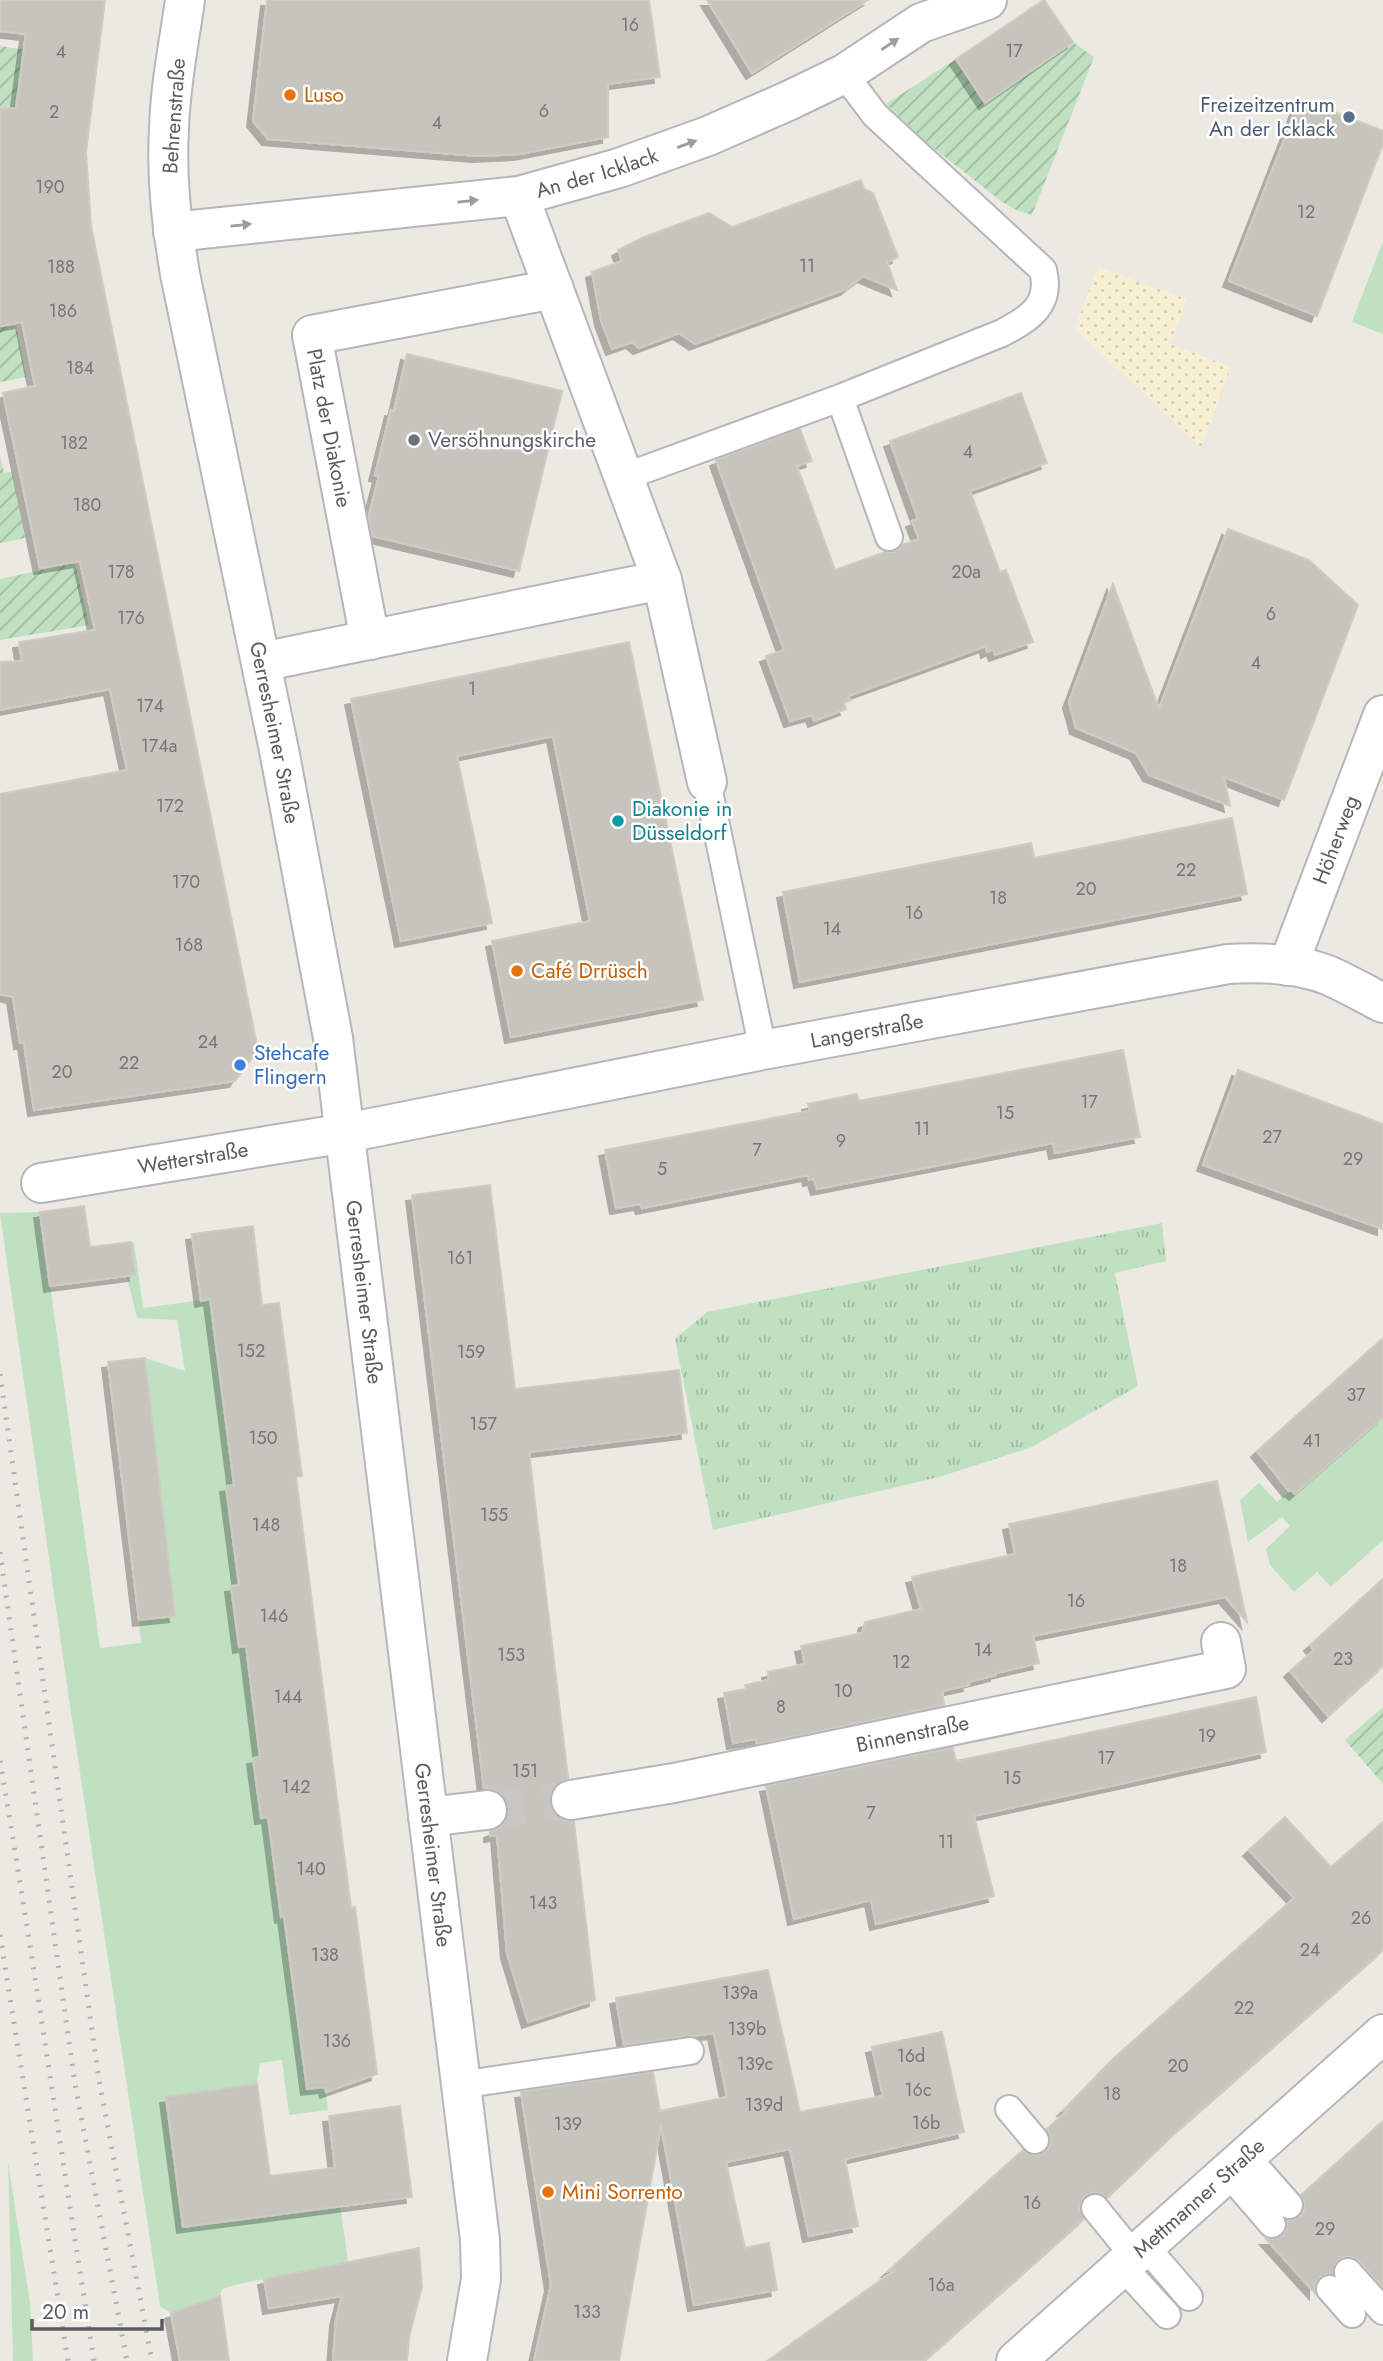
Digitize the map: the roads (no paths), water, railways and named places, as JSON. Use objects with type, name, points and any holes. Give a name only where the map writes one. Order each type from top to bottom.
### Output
[{"type":"street","name":"Behrenstraße","points":[[173,232],[168,174],[169,128],[185,0]]},
{"type":"street","name":"An der Icklack","points":[[173,232],[519,196],[619,168],[708,136],[844,75],[921,23],[987,0]]},
{"type":"street","points":[[519,196],[662,580],[707,782]]},
{"type":"street","name":"Gerresheimer Straße","points":[[173,232],[261,662],[331,1024],[480,2240],[481,2279],[467,2361]]},
{"type":"street","name":"Platz der Diakonie","points":[[370,640],[312,335],[554,289]]},
{"type":"street","points":[[261,662],[662,580]]},
{"type":"street","name":"Höherweg","points":[[1288,966],[1383,715]]},
{"type":"street","name":"Langerstraße","points":[[346,1133],[763,1050],[1228,964],[1257,962],[1328,975],[1383,1003]]},
{"type":"street","name":"Wetterstraße","points":[[41,1183],[346,1133]]},
{"type":"street","name":"Binnenstraße","points":[[571,1800],[687,1780],[1226,1669],[1221,1642]]},
{"type":"street","points":[[428,1817],[487,1810]]},
{"type":"street","name":"Mettmanner Straße","points":[[1023,2359],[1383,2034]]},
{"type":"lane","points":[[624,477],[840,398],[1002,333],[1025,321],[1035,312],[1044,297],[1046,281],[1043,270],[874,115],[844,75]]},
{"type":"lane","points":[[840,398],[889,537]]},
{"type":"lane","points":[[707,782],[763,1050]]},
{"type":"lane","points":[[460,2085],[691,2051]]},
{"type":"lane","points":[[1009,2109],[1035,2140]]},
{"type":"lane","points":[[1237,2164],[1281,2215]]},
{"type":"lane","points":[[1095,2208],[1134,2256],[1167,2315]]},
{"type":"lane","points":[[1134,2256],[1189,2297]]},
{"type":"lane","points":[[1352,2314],[1339,2280],[1383,2311]]},
{"type":"tunnel","points":[[487,1810],[571,1800]]},
{"type":"railway","points":[[0,1374],[99,2080],[152,2361]]},
{"type":"railway","points":[[0,1552],[75,2084],[127,2361]]},
{"type":"railway","points":[[0,1761],[94,2361]]},
{"type":"railway","points":[[0,1935],[68,2361]]},
{"type":"place","name":"Luso","points":[[290,95]]},
{"type":"place","name":"Freizeitzentrum An der Icklack","points":[[1349,117]]},
{"type":"place","name":"Versöhnungskirche","points":[[414,440]]},
{"type":"place","name":"Diakonie in Düsseldorf","points":[[618,821]]},
{"type":"place","name":"Café Drrüsch","points":[[517,971]]},
{"type":"place","name":"Stehcafe Flingern","points":[[240,1065]]},
{"type":"place","name":"Mini Sorrento","points":[[548,2192]]}]
